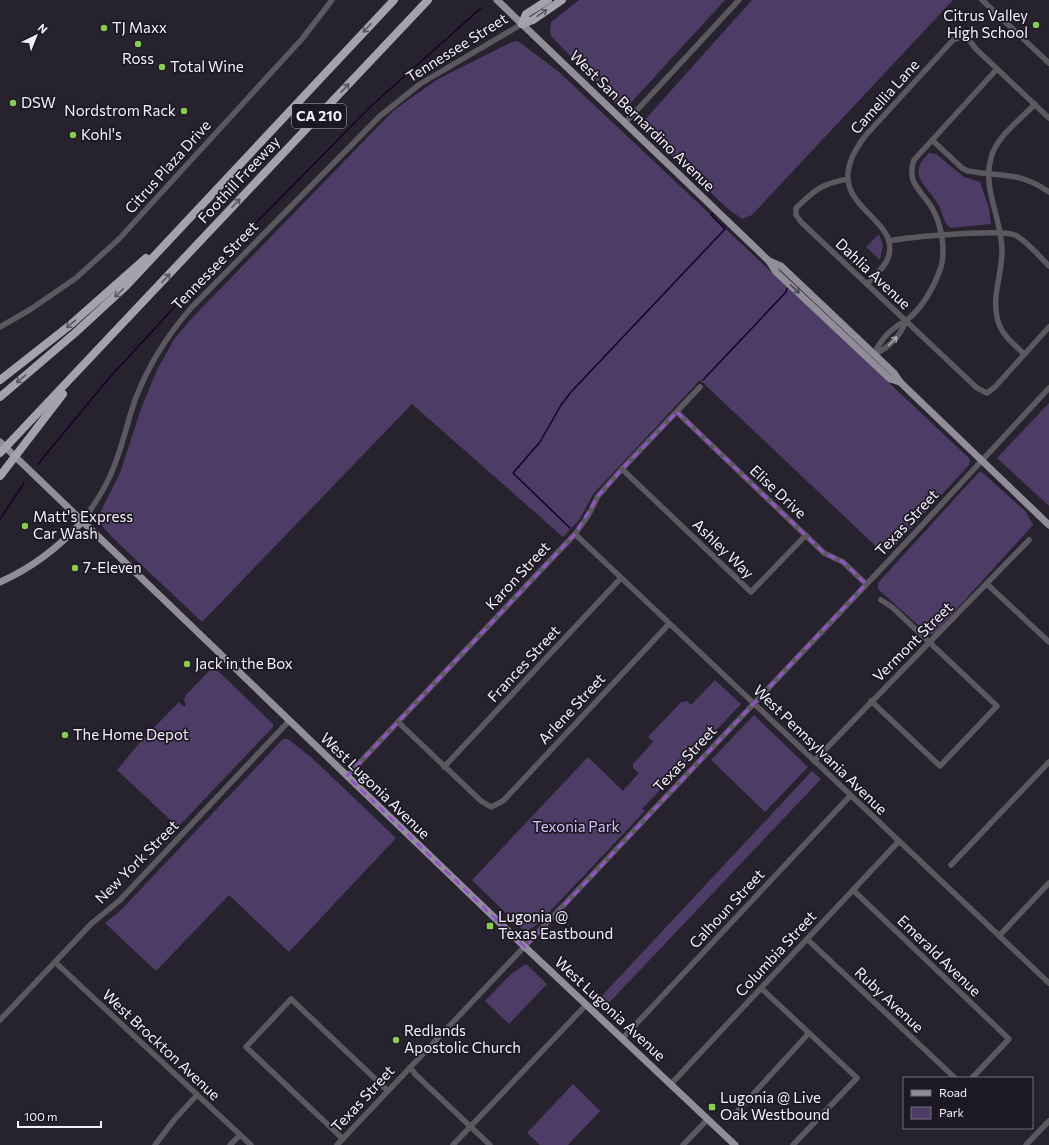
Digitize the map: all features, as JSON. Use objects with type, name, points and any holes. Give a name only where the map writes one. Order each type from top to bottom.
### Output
[{"type":"highway","name":"Foothill Freeway","points":[[184,224],[394,0]]},
{"type":"highway","name":"Foothill Freeway","points":[[86,363],[428,0]]},
{"type":"highway","points":[[522,24],[526,14],[548,0]]},
{"type":"highway","points":[[522,24],[533,20],[562,0]]},
{"type":"highway","points":[[0,380],[69,326],[184,224]]},
{"type":"highway","points":[[0,397],[103,309],[184,224]]},
{"type":"highway","points":[[0,453],[86,363]]},
{"type":"highway","points":[[0,476],[86,363]]},
{"type":"main road","name":"West San Bernardino Avenue","points":[[497,0],[769,261],[776,272],[890,379],[900,382]]},
{"type":"main road","name":"West San Bernardino Avenue","points":[[769,261],[781,266],[894,373],[900,382],[982,459],[1049,525]]},
{"type":"main road","points":[[825,318],[832,321],[866,352],[874,354]]},
{"type":"main road","name":"West Lugonia Avenue","points":[[0,442],[525,947],[735,1145]]},
{"type":"main road","name":"Tennessee Street","points":[[0,582],[32,566],[51,552],[82,522]]},
{"type":"street","name":"Citrus Plaza Drive","points":[[0,327],[31,309],[76,278],[118,240],[302,38],[332,0]]},
{"type":"street","points":[[625,123],[739,0]]},
{"type":"street","points":[[982,0],[1049,63]]},
{"type":"street","name":"Tennessee Street","points":[[82,522],[109,478],[135,400],[146,376],[168,337],[192,307],[380,116],[420,84],[522,24]]},
{"type":"street","name":"Camellia Lane","points":[[848,179],[850,164],[855,150],[866,135],[953,40],[961,37],[969,40],[997,69]]},
{"type":"street","points":[[874,354],[879,344],[897,325],[906,321],[926,299],[934,286],[942,265],[941,236],[937,218],[912,179],[911,169],[914,160],[997,69],[1049,118]]},
{"type":"street","points":[[1035,104],[997,144],[991,157],[987,174],[1001,233],[1002,252],[996,288],[995,310],[999,324],[1007,337],[1024,354],[1049,327]]},
{"type":"street","points":[[932,140],[962,168],[968,171],[1016,176],[1034,182],[1049,192]]},
{"type":"street","points":[[848,179],[856,200],[863,210],[881,226],[889,241],[889,255],[884,265],[867,284]]},
{"type":"street","name":"Dahlia Avenue","points":[[848,179],[827,183],[813,192],[796,208],[796,215],[801,222],[976,388],[987,392],[995,387],[1024,354]]},
{"type":"street","points":[[889,241],[941,236],[1008,233],[1020,239],[1049,266]]},
{"type":"street","name":"Karon Street","points":[[347,776],[575,534],[588,516],[598,496],[700,387]]},
{"type":"street","name":"Texas Street","points":[[337,1145],[525,947],[1049,388]]},
{"type":"street","name":"Elise Drive","points":[[677,412],[824,553],[846,565],[866,584]]},
{"type":"street","name":"Ashley Way","points":[[622,469],[751,592],[806,535]]},
{"type":"street","name":"West Pennsylvania Avenue","points":[[575,534],[1049,983]]},
{"type":"street","name":"Vermont Street","points":[[814,761],[1029,540]]},
{"type":"street","name":"Frances Street","points":[[444,767],[621,578]]},
{"type":"street","points":[[987,584],[1049,642]]},
{"type":"street","points":[[871,701],[940,766],[996,706],[892,607],[881,600]]},
{"type":"street","name":"Arlene Street","points":[[444,767],[481,801],[491,807],[503,801],[669,624]]},
{"type":"street","name":"New York Street","points":[[0,1020],[92,923],[120,900],[289,721]]},
{"type":"street","points":[[398,722],[444,767]]},
{"type":"street","points":[[951,865],[1049,762]]},
{"type":"street","name":"Calhoun Street","points":[[622,1039],[850,796]]},
{"type":"street","name":"Columbia Street","points":[[671,1084],[899,841]]},
{"type":"street","points":[[1000,936],[1049,883]]},
{"type":"street","name":"Emerald Avenue","points":[[853,890],[1009,1039],[973,1077]]},
{"type":"street","name":"Ruby Avenue","points":[[807,939],[954,1077]]},
{"type":"street","name":"West Brockton Avenue","points":[[55,962],[251,1145]]},
{"type":"street","points":[[761,988],[856,1078],[793,1145]]},
{"type":"street","points":[[343,1139],[246,1047],[291,999],[388,1091]]},
{"type":"street","points":[[453,1145],[586,1005]]},
{"type":"street","points":[[734,1115],[809,1034]]},
{"type":"street","points":[[410,1067],[490,1145]]},
{"type":"street","points":[[155,1145],[174,1120],[197,1095]]},
{"type":"street","points":[[683,1145],[708,1119]]},
{"type":"street","points":[[1026,1145],[1049,1121]]},
{"type":"street","points":[[230,1145],[240,1135]]},
{"type":"highlighted area","points":[[677,412],[824,553],[843,562],[866,584],[525,947],[347,776],[575,534],[598,496]]},
{"type":"green space","points":[[579,0],[725,0],[627,107],[619,107],[552,37],[550,32],[551,22]]},
{"type":"green space","points":[[752,0],[953,0],[752,215],[742,219],[727,208],[642,128],[642,123]]},
{"type":"green space","points":[[518,41],[559,72],[970,459],[969,465],[891,550],[883,553],[700,380],[594,493],[579,520],[563,537],[412,404],[202,622],[113,538],[103,527],[99,515],[120,473],[141,409],[157,370],[175,338],[192,318],[394,110],[438,79],[512,42]]},
{"type":"green space","points":[[929,153],[936,154],[964,177],[980,182],[989,208],[991,224],[950,228],[948,226],[939,206],[921,180],[919,174],[919,168],[922,161]]},
{"type":"green space","points":[[879,234],[883,245],[880,260],[866,247]]},
{"type":"green space","points":[[1049,403],[1049,506],[997,458]]},
{"type":"green space","points":[[979,472],[983,473],[1026,512],[1033,525],[934,634],[928,634],[878,589],[878,583]]},
{"type":"green space","points":[[211,669],[218,671],[273,724],[273,727],[178,827],[117,770],[142,740],[179,702],[184,707],[186,705],[184,700],[186,695]]},
{"type":"green space","name":"Texonia Park","points":[[715,680],[741,704],[642,809],[645,811],[538,924],[529,930],[522,929],[472,880],[588,757],[623,791],[639,773],[633,768],[633,764],[653,742],[648,737],[681,702],[687,701],[691,705]]},
{"type":"green space","points":[[754,715],[808,767],[765,812],[711,760]]},
{"type":"green space","points":[[283,739],[288,739],[313,759],[396,838],[289,952],[229,895],[156,971],[105,923],[121,910]]},
{"type":"green space","points":[[812,771],[821,779],[605,1007],[598,1000]]},
{"type":"green space","points":[[526,964],[547,984],[509,1024],[485,1001],[511,974]]},
{"type":"green space","points":[[573,1084],[600,1111],[568,1145],[540,1145],[527,1133]]},
{"type":"waterway","points":[[38,464],[109,378],[195,285],[371,106],[481,8]]},
{"type":"waterway","points":[[570,528],[513,473],[540,442],[561,405],[571,392],[725,229],[711,215],[713,213]]},
{"type":"waterway","points":[[703,380],[786,292],[787,288]]},
{"type":"waterway","points":[[0,519],[24,483]]},
{"type":"place","name":"Citrus Valley High School","points":[[1036,25]]},
{"type":"place","name":"TJ Maxx","points":[[104,28]]},
{"type":"place","name":"Ross","points":[[138,44]]},
{"type":"place","name":"Total Wine","points":[[162,67]]},
{"type":"place","name":"DSW","points":[[13,103]]},
{"type":"place","name":"Nordstrom Rack","points":[[184,111]]},
{"type":"place","name":"Kohl's","points":[[73,135]]},
{"type":"place","name":"Matt's Express Car Wash","points":[[25,526]]},
{"type":"place","name":"7-Eleven","points":[[75,568]]},
{"type":"place","name":"Jack in the Box","points":[[187,664]]},
{"type":"place","name":"The Home Depot","points":[[65,735]]},
{"type":"place","name":"Lugonia @ Texas Eastbound","points":[[490,926]]},
{"type":"place","name":"Redlands Apostolic Church","points":[[396,1040]]},
{"type":"place","name":"Lugonia @ Live Oak Westbound","points":[[712,1107]]}]
